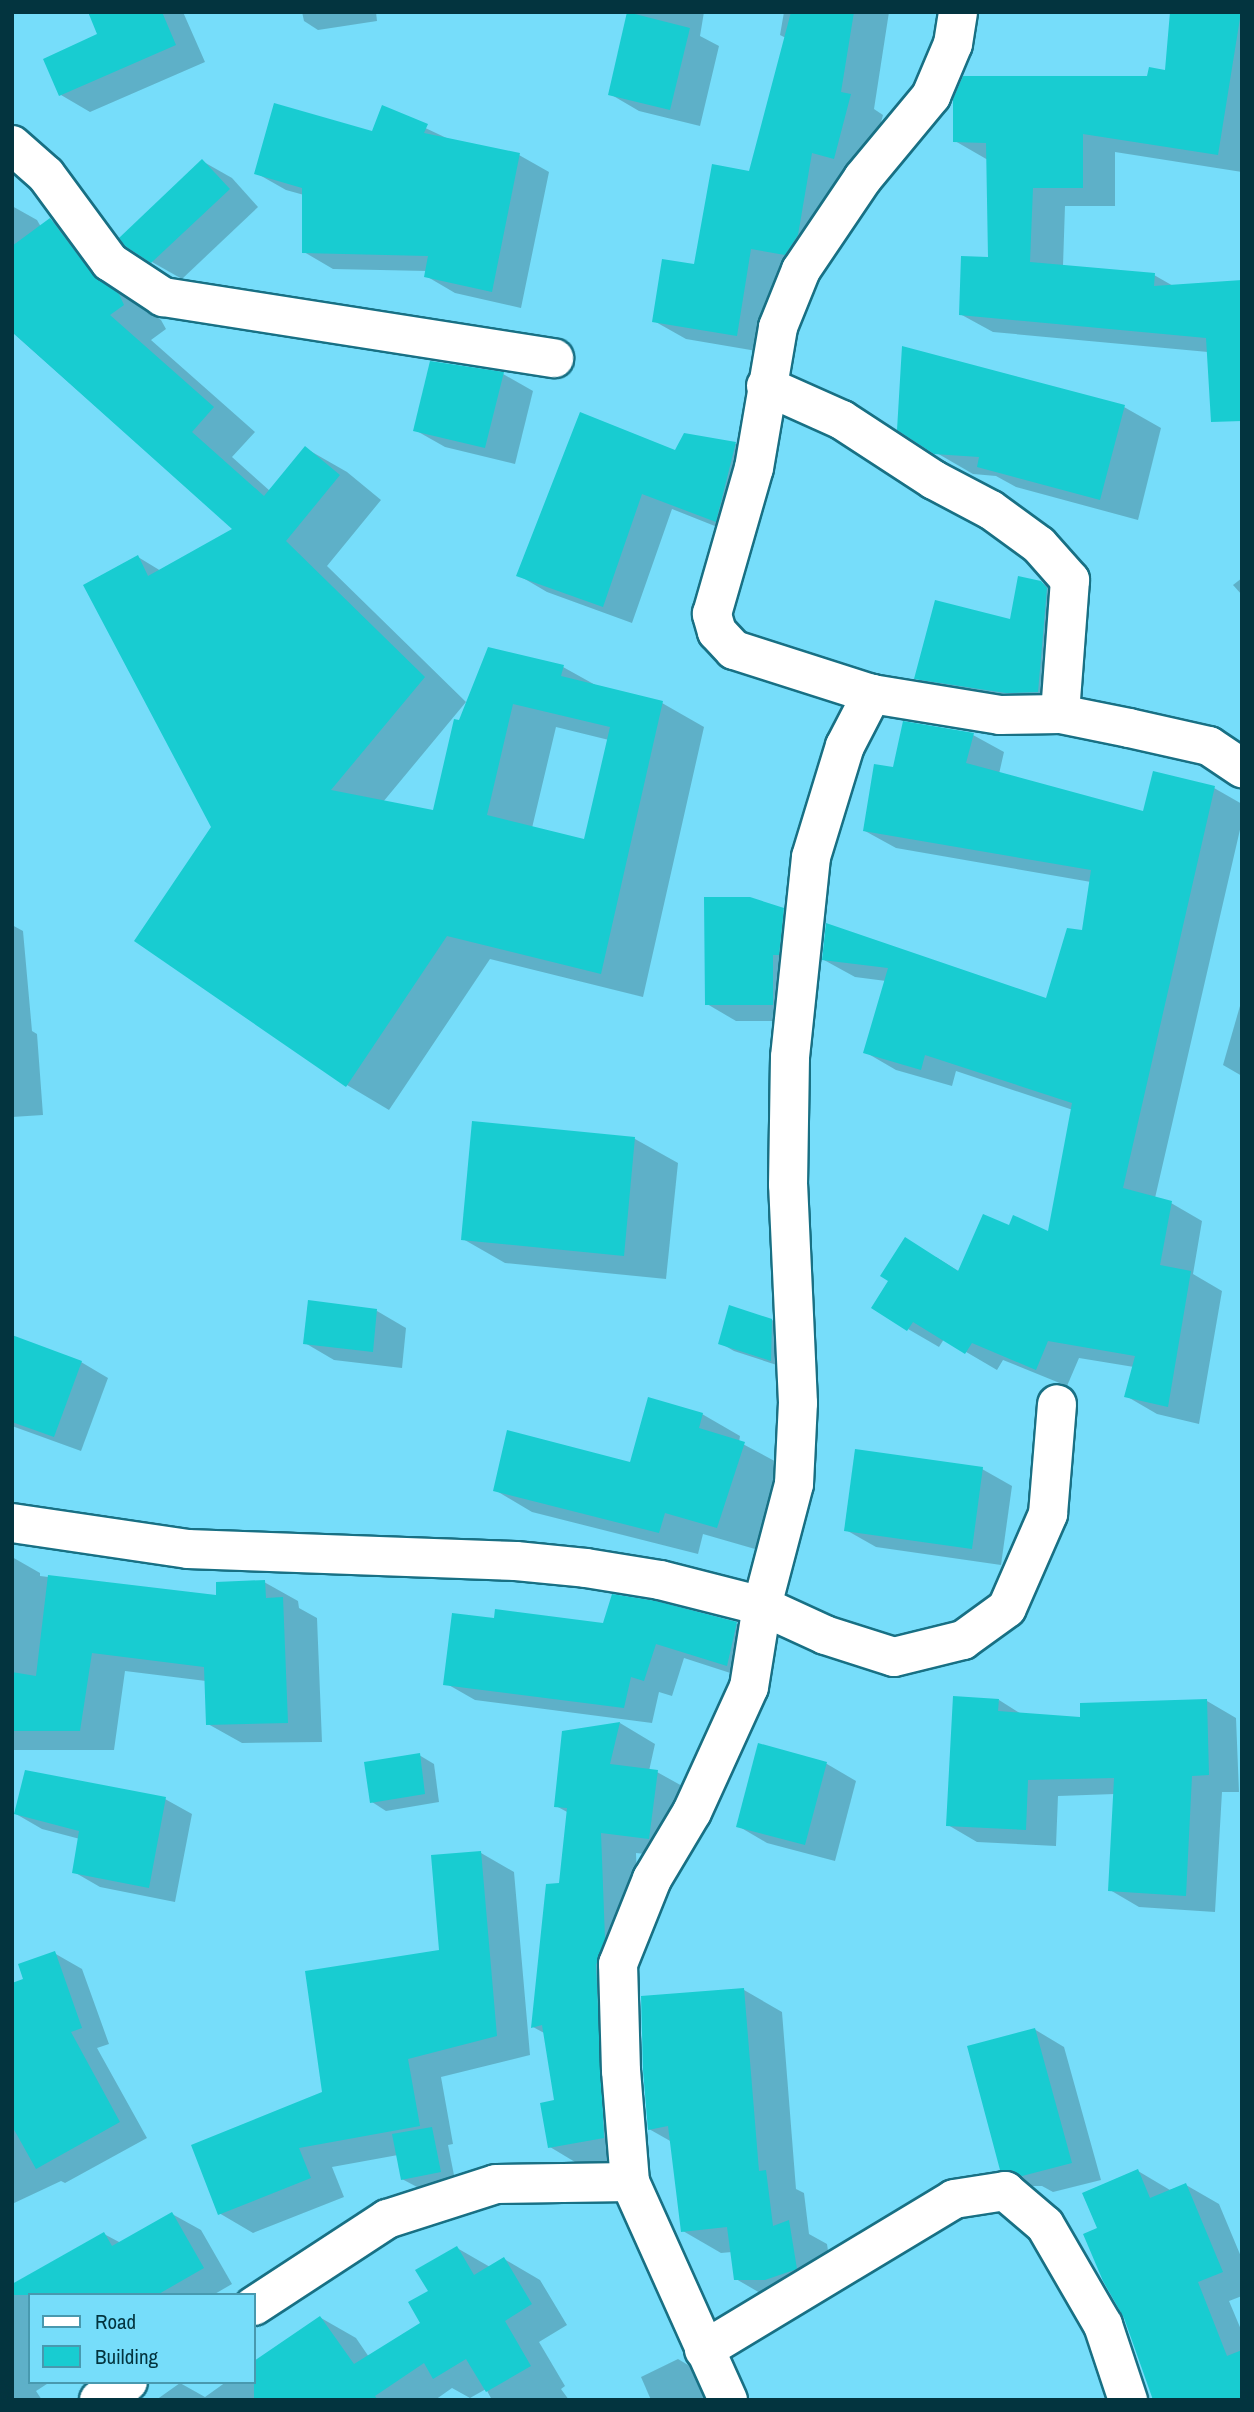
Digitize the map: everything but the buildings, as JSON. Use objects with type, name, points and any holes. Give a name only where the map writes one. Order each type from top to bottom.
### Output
[{"type":"street","points":[[958,12],[953,44],[931,96],[863,178],[801,270],[778,327],[754,468],[712,614],[717,632],[734,650],[872,694],[1000,715],[1060,714],[1209,746],[1242,768]]},
{"type":"street","points":[[12,145],[46,175],[110,262],[163,297],[554,358]]},
{"type":"street","points":[[766,386],[842,421],[934,480],[991,510],[1039,545],[1070,580],[1060,714]]},
{"type":"street","points":[[728,2400],[630,2182],[621,2071],[618,1965],[652,1880],[692,1812],[749,1686],[762,1606],[794,1484],[798,1403],[788,1185],[790,1057],[811,857],[845,746],[872,694]]},
{"type":"street","points":[[12,1523],[188,1549],[516,1561],[586,1568],[660,1580],[762,1606],[825,1635],[894,1657],[963,1640],[1007,1608],[1048,1514],[1057,1404]]},
{"type":"street","points":[[256,2305],[387,2219],[496,2184],[630,2182]]},
{"type":"street","points":[[704,2350],[954,2199],[1005,2191],[1045,2225],[1103,2325],[1128,2400]]},
{"type":"street","points":[[99,2400],[125,2384]]}]
